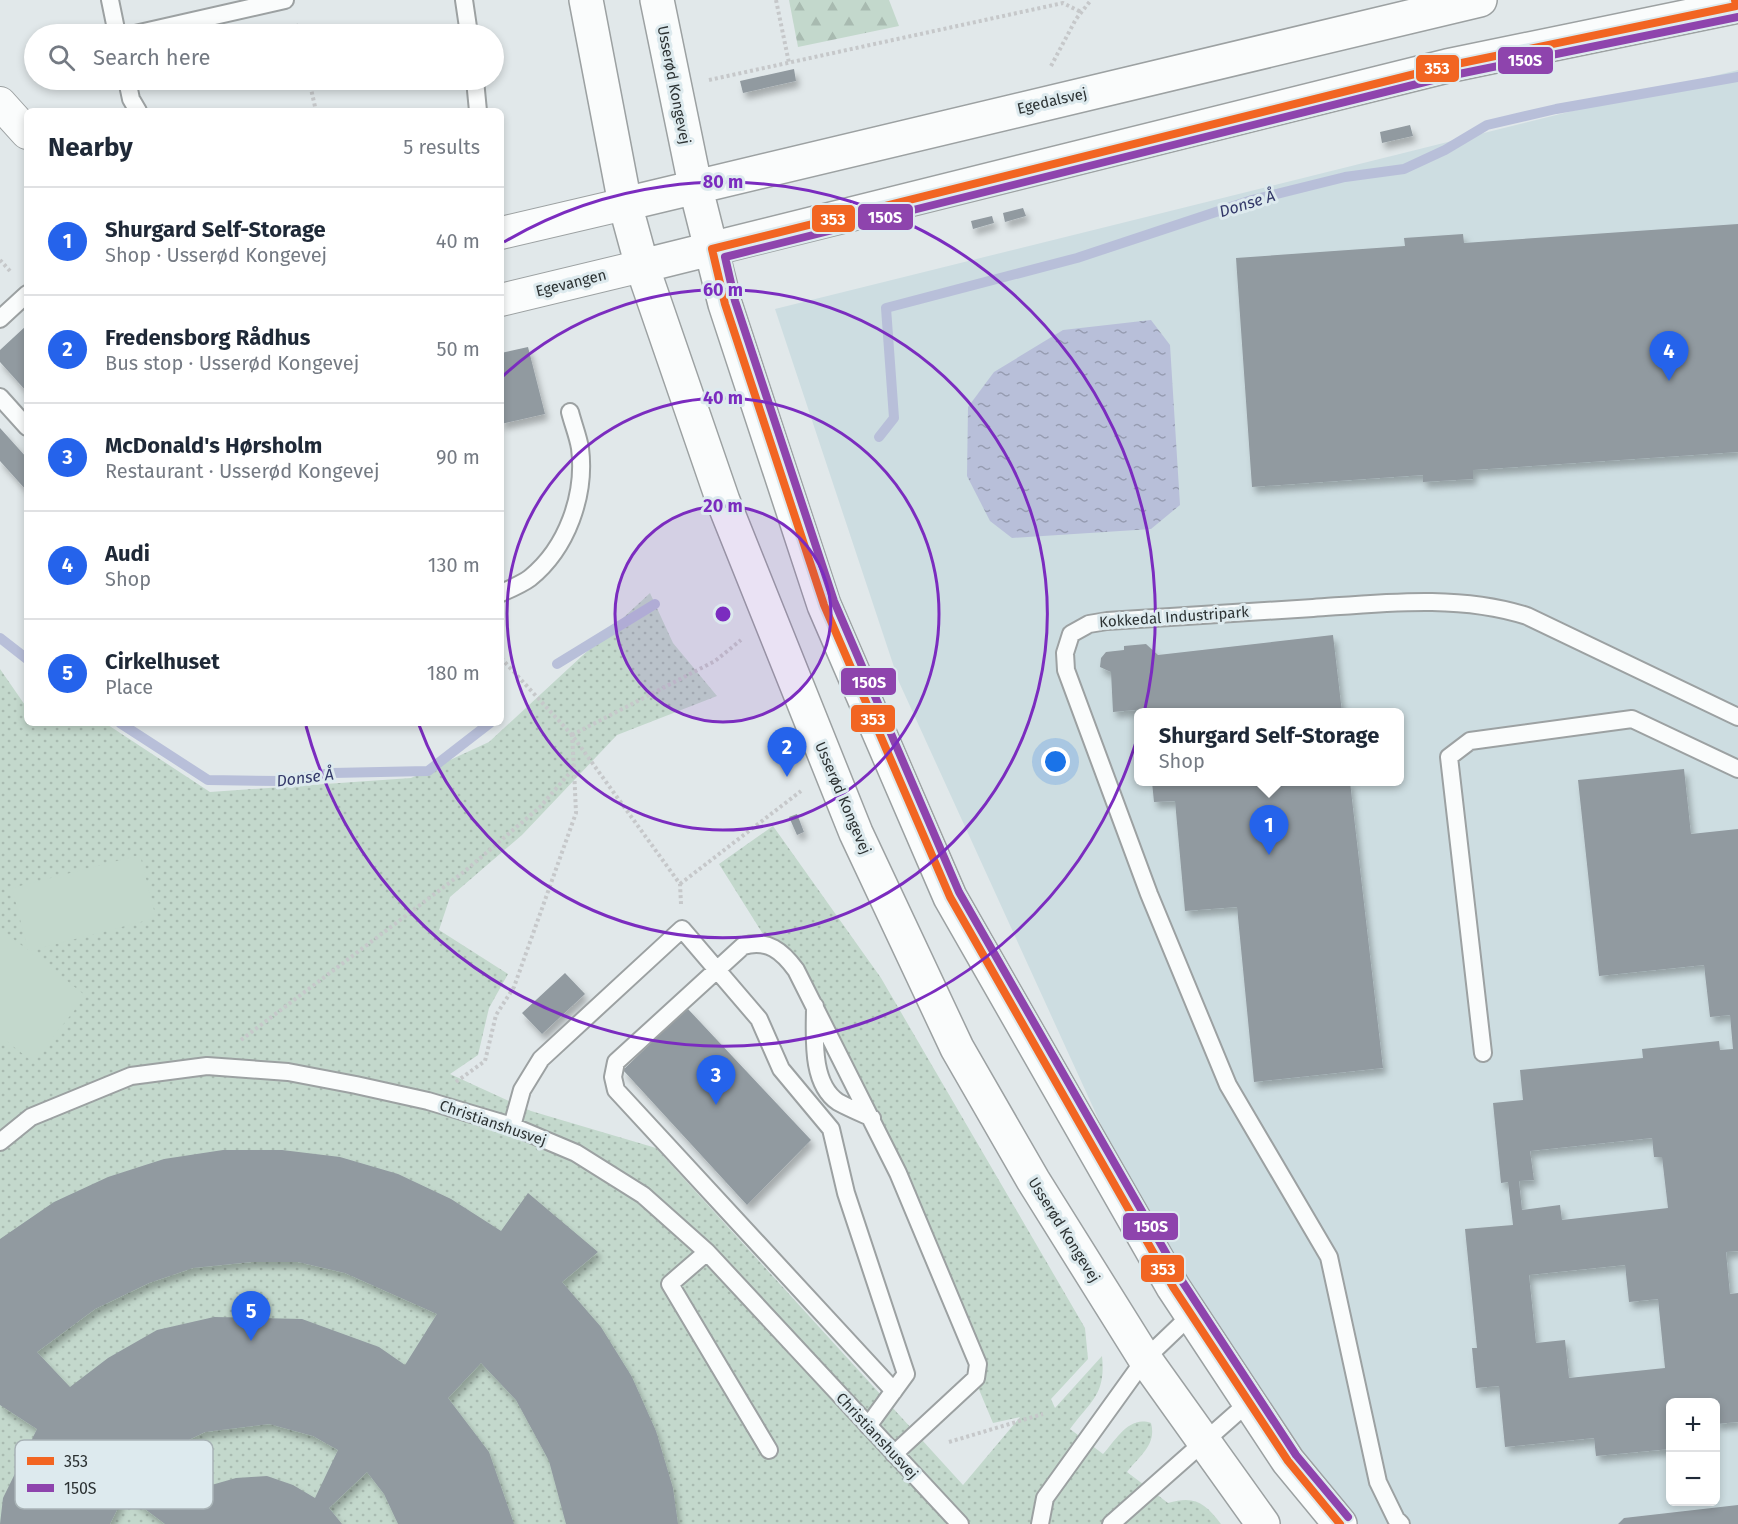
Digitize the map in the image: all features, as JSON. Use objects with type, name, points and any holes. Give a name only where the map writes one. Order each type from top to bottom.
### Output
[{"type":"main road","name":"Usserød Kongevej","points":[[586,0],[625,204],[642,266],[723,501],[856,833],[957,1048],[1033,1180],[1145,1359],[1263,1524]]},
{"type":"main road","name":"Usserød Kongevej","points":[[657,0],[695,185],[725,304],[824,605],[950,897],[1191,1315],[1287,1461],[1340,1524]]},
{"type":"main road","name":"Egedalsvej","points":[[625,204],[695,185],[1480,0]]},
{"type":"main road","points":[[642,266],[1447,66],[1736,4]]},
{"type":"street","points":[[0,103],[24,130]]},
{"type":"street","points":[[504,232],[625,204]]},
{"type":"street","name":"Egevangen","points":[[504,299],[642,266]]},
{"type":"lane","points":[[110,0],[115,24]]},
{"type":"lane","points":[[179,24],[285,0]]},
{"type":"lane","points":[[464,0],[468,24]]},
{"type":"lane","points":[[129,90],[136,108]]},
{"type":"lane","points":[[476,90],[478,108]]},
{"type":"lane","points":[[0,319],[24,297]]},
{"type":"lane","points":[[0,397],[24,424]]},
{"type":"lane","points":[[504,591],[529,578],[554,551],[572,520],[580,483],[580,447],[570,412]]},
{"type":"lane","name":"Kokkedal Industripark","points":[[1401,1524],[1396,1519],[1378,1482],[1329,1257],[1228,1085],[1149,894],[1066,670],[1067,642],[1071,634],[1079,628],[1107,621],[1387,604],[1465,603],[1498,607],[1527,616],[1738,717]]},
{"type":"lane","points":[[1483,1053],[1449,757],[1470,741],[1632,719],[1738,769]]},
{"type":"lane","points":[[512,1126],[522,1090],[541,1059],[682,929],[759,1019],[782,1069],[831,1129],[846,1193],[906,1374],[868,1426]]},
{"type":"lane","points":[[894,1391],[616,1090],[613,1077],[616,1062],[743,946],[757,943],[772,946],[784,954],[814,1003],[898,1173],[979,1368],[976,1378],[894,1454]]},
{"type":"lane","points":[[814,1003],[814,1059],[827,1089],[836,1101],[872,1118]]},
{"type":"lane","name":"Christianshusvej","points":[[0,1142],[31,1117],[131,1076],[207,1066],[288,1072],[428,1101],[512,1126],[576,1153],[643,1195],[707,1252],[960,1524]]},
{"type":"lane","points":[[707,1252],[670,1284],[769,1450]]},
{"type":"lane","points":[[1040,1524],[1045,1498],[1145,1359],[1191,1315]]},
{"type":"lane","points":[[1111,1524],[1249,1402]]},
{"type":"path","points":[[776,0],[789,63]]},
{"type":"path","points":[[1039,104],[1054,58],[1081,12],[1091,0]]},
{"type":"path","points":[[675,88],[1063,3],[1081,12]]},
{"type":"path","points":[[311,90],[315,108]]},
{"type":"path","points":[[0,260],[9,271]]},
{"type":"path","points":[[572,735],[715,661],[770,617]]},
{"type":"path","points":[[504,661],[572,735],[680,884],[682,929]]},
{"type":"path","points":[[428,1101],[485,1061],[496,1015],[514,987],[576,813],[572,735]]},
{"type":"path","points":[[207,1066],[465,871],[540,807],[574,768]]},
{"type":"path","points":[[680,884],[830,769]]},
{"type":"path","points":[[908,1469],[931,1448],[1043,1414]]},
{"type":"shaded area","points":[[1738,70],[1738,1524],[1354,1524],[1160,1254],[899,682],[775,309]]},
{"type":"green space","points":[[789,0],[889,0],[899,26],[798,47]]},
{"type":"green space","points":[[650,593],[673,643],[717,696],[617,735],[522,835],[450,897],[439,930],[508,974],[489,1008],[478,1055],[450,1074],[531,1111],[656,1148],[963,1485],[1020,1417],[993,1423],[890,1177],[892,1163],[830,1041],[719,864],[773,826],[881,978],[1085,1328],[1088,1359],[1051,1399],[1055,1408],[1102,1356],[1102,1380],[1099,1389],[1070,1429],[1103,1454],[1124,1430],[1136,1422],[1151,1423],[1149,1444],[1127,1472],[1168,1503],[1185,1500],[1199,1503],[1210,1511],[1221,1524],[0,1524],[0,669],[24,704],[24,726],[110,726],[210,792],[411,778],[489,742]]},
{"type":"green space","points":[[140,855],[156,918],[29,951],[86,996],[33,1062],[0,1036],[0,929],[28,950],[12,888]]},
{"type":"water","points":[[1151,320],[1170,345],[1180,505],[1151,529],[1012,538],[990,521],[967,476],[968,407],[994,372],[1063,330]]},
{"type":"building","points":[[794,69],[796,81],[743,93],[740,81]]},
{"type":"building","points":[[1410,125],[1413,136],[1382,143],[1380,132]]},
{"type":"building","points":[[1023,208],[1026,216],[1005,222],[1003,213]]},
{"type":"building","points":[[992,216],[994,223],[973,229],[971,221]]},
{"type":"building","points":[[1738,224],[1738,452],[1473,470],[1473,479],[1423,482],[1423,475],[1252,487],[1236,258],[1405,246],[1404,238],[1463,234],[1464,243]]},
{"type":"building","points":[[24,328],[24,389],[0,362],[0,350]]},
{"type":"building","points":[[528,347],[545,414],[504,423],[504,352]]},
{"type":"building","points":[[0,428],[24,455],[24,488],[0,461]]},
{"type":"building","points":[[1333,635],[1342,708],[1134,708],[1134,710],[1113,712],[1111,672],[1100,667],[1101,658],[1106,652],[1124,650],[1124,646],[1146,644],[1158,655]]},
{"type":"building","points":[[1684,769],[1691,834],[1738,829],[1738,1251],[1726,1252],[1730,1294],[1738,1293],[1738,1422],[1720,1424],[1720,1398],[1666,1398],[1666,1449],[1596,1456],[1594,1438],[1505,1447],[1499,1386],[1476,1388],[1472,1348],[1477,1348],[1465,1229],[1513,1225],[1508,1182],[1501,1183],[1493,1103],[1523,1100],[1520,1070],[1643,1058],[1642,1049],[1719,1041],[1720,1050],[1733,1049],[1730,1015],[1710,1017],[1704,965],[1599,976],[1578,780]],"holes":[[[1652,1138],[1654,1157],[1662,1157],[1668,1208],[1562,1220],[1560,1205],[1522,1210],[1519,1181],[1534,1180],[1530,1151]],[[1625,1265],[1629,1302],[1658,1299],[1665,1368],[1569,1378],[1565,1340],[1536,1343],[1529,1275]]]},
{"type":"building","points":[[1152,786],[1350,786],[1383,1068],[1254,1082],[1237,907],[1185,911],[1175,801],[1154,802]]},
{"type":"building","points":[[797,814],[804,832],[797,835],[789,817]]},
{"type":"building","points":[[565,973],[585,994],[542,1034],[522,1013]]},
{"type":"building","points":[[687,1008],[811,1140],[747,1205],[623,1070]]},
{"type":"building","points":[[223,1150],[282,1150],[340,1157],[398,1174],[451,1199],[501,1231],[528,1193],[598,1252],[562,1282],[601,1327],[632,1377],[656,1431],[673,1488],[678,1524],[566,1524],[549,1461],[516,1400],[481,1363],[448,1398],[489,1452],[514,1524],[398,1524],[384,1494],[367,1472],[329,1508],[342,1524],[165,1524],[145,1509],[213,1509],[213,1485],[236,1478],[267,1476],[293,1485],[315,1498],[338,1450],[313,1436],[269,1424],[205,1432],[188,1440],[32,1440],[37,1429],[0,1405],[0,1239],[54,1202],[108,1177],[164,1159]],"holes":[[[251,1262],[298,1262],[345,1273],[437,1314],[405,1365],[379,1347],[302,1319],[214,1317],[157,1330],[108,1358],[70,1387],[37,1352],[95,1309],[149,1283],[193,1268]]]},
{"type":"building","points":[[15,1474],[15,1509],[118,1509],[110,1524],[0,1524],[3,1498]]},
{"type":"building","points":[[1738,1505],[1738,1524],[1618,1524],[1624,1518]]},
{"type":"waterway","name":"Donse Å","points":[[879,437],[894,418],[886,308],[1077,258],[1252,200],[1345,177],[1404,169],[1445,150],[1487,125],[1556,109],[1738,77]]},
{"type":"waterway","name":"Donse Å","points":[[557,664],[655,604]]},
{"type":"waterway","name":"Donse Å","points":[[0,638],[24,657]]},
{"type":"waterway","name":"Donse Å","points":[[125,726],[208,780],[281,781],[332,773],[428,771],[486,726]]},
{"type":"transit line","name":"353","points":[[1340,1524],[1288,1461],[1173,1287],[950,897],[824,605],[725,304],[712,249],[1447,66],[1736,6],[1735,0]]},
{"type":"transit line","name":"150S","points":[[1348,1517],[1296,1455],[1182,1281],[959,892],[834,601],[735,301],[725,257],[1449,76],[1738,17]]},
{"type":"place","name":"Audi","points":[[1669,381]]},
{"type":"place","name":"Fredensborg Rådhus","points":[[787,777]]},
{"type":"place","name":"Shurgard Self-Storage","points":[[1269,855]]},
{"type":"place","name":"McDonald's Hørsholm","points":[[716,1105]]},
{"type":"place","name":"Cirkelhuset","points":[[251,1341]]}]
